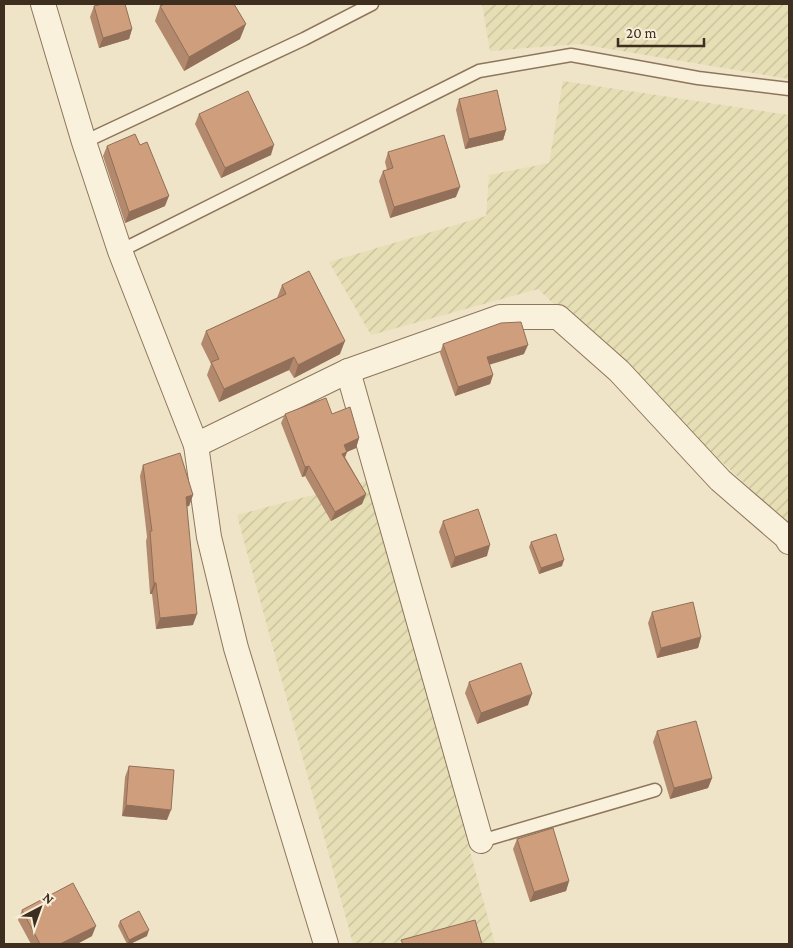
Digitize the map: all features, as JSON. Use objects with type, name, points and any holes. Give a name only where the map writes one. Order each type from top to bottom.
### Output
[{"type":"street","points":[[43,4],[84,142],[120,252],[196,445],[209,537],[236,648],[326,944]]},
{"type":"street","points":[[196,445],[348,371],[500,317],[558,317],[618,371],[720,480],[786,537],[789,542]]},
{"type":"street","points":[[348,371],[482,841]]},
{"type":"lane","points":[[84,142],[304,39],[372,4]]},
{"type":"lane","points":[[120,252],[479,71],[571,55],[698,78],[789,89]]},
{"type":"lane","points":[[482,841],[655,790]]},
{"type":"shaded area","points":[[482,4],[789,4],[789,79],[580,44],[490,51]]},
{"type":"shaded area","points":[[563,81],[789,115],[789,525],[538,289],[371,335],[329,262],[486,216],[489,175],[549,163]]},
{"type":"shaded area","points":[[370,480],[495,944],[353,944],[237,515]]},
{"type":"building","points":[[125,4],[132,29],[103,38],[94,6]]},
{"type":"building","points":[[165,4],[234,4],[246,24],[189,57],[160,6]]},
{"type":"building","points":[[497,90],[506,130],[469,139],[459,99]]},
{"type":"building","points":[[248,91],[274,145],[225,168],[199,114]]},
{"type":"building","points":[[135,134],[140,145],[147,142],[169,196],[129,212],[107,146]]},
{"type":"building","points":[[444,135],[460,187],[394,207],[383,171],[393,168],[388,152]]},
{"type":"building","points":[[309,271],[345,341],[298,365],[294,357],[224,389],[211,362],[219,359],[206,331],[286,294],[282,285]]},
{"type":"building","points":[[521,322],[528,345],[487,357],[493,375],[458,387],[443,344],[501,323]]},
{"type":"building","points":[[326,398],[332,414],[350,407],[359,438],[344,445],[347,452],[342,454],[366,494],[335,512],[309,466],[305,467],[285,414]]},
{"type":"building","points":[[180,453],[193,495],[186,497],[197,614],[160,618],[156,583],[154,583],[150,531],[152,531],[143,465]]},
{"type":"building","points":[[478,509],[490,545],[455,557],[443,521]]},
{"type":"building","points":[[556,534],[564,560],[541,568],[531,542]]},
{"type":"building","points":[[693,602],[701,637],[661,648],[652,612]]},
{"type":"building","points":[[521,663],[532,694],[481,713],[469,682]]},
{"type":"building","points":[[696,721],[712,778],[674,788],[657,731]]},
{"type":"building","points":[[129,766],[174,770],[171,810],[126,805]]},
{"type":"building","points":[[553,828],[569,881],[534,892],[517,839]]},
{"type":"building","points":[[73,883],[96,926],[60,944],[40,944],[22,910]]},
{"type":"building","points":[[139,911],[149,930],[129,940],[120,921]]},
{"type":"building","points":[[475,920],[482,944],[403,944],[401,940]]}]
